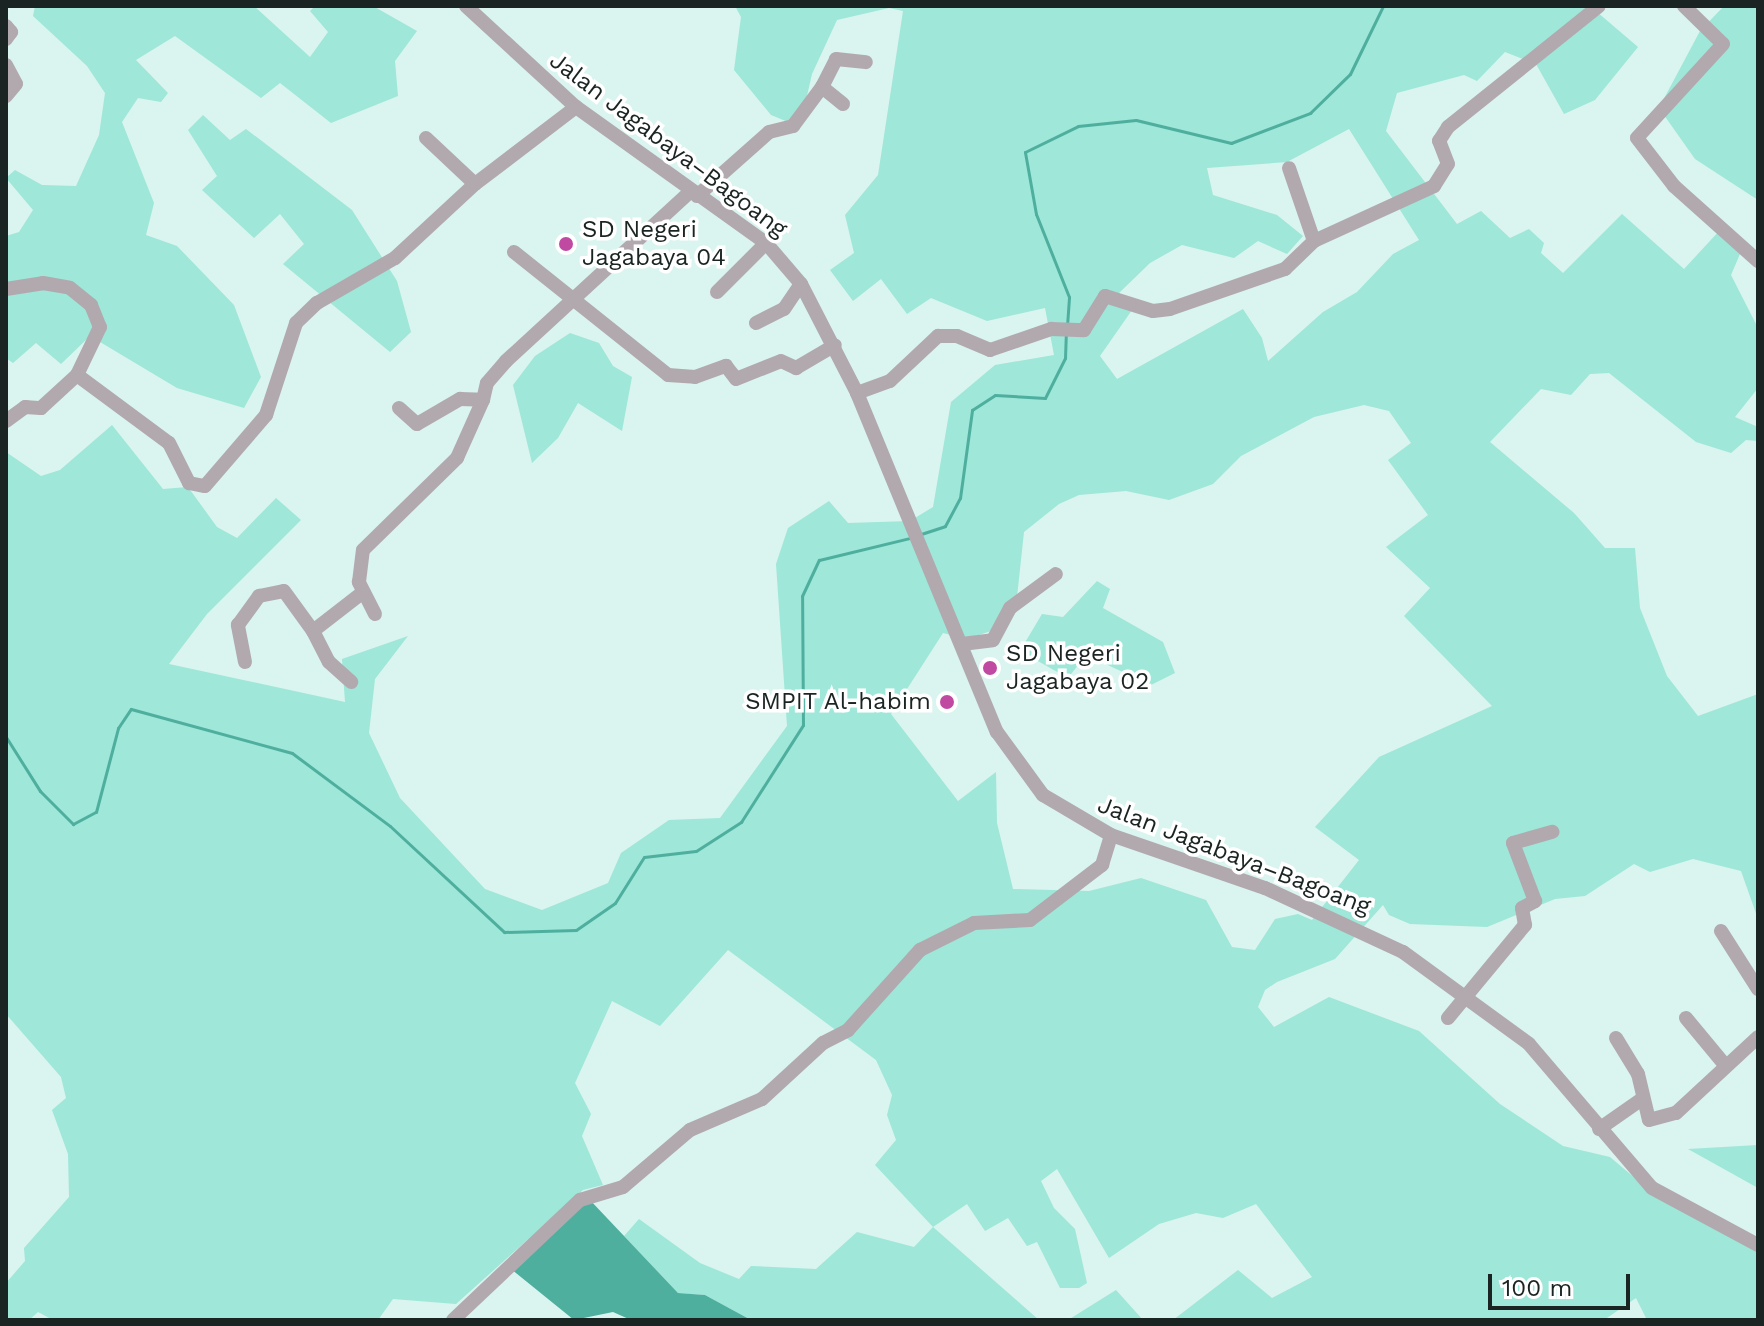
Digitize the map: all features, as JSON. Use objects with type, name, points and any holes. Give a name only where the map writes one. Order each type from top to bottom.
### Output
[{"type":"street","name":"Jalan Jagabaya–Bagoang","points":[[466,6],[576,107],[766,243],[801,284],[857,393],[1016,765],[1043,795],[1111,835],[1368,931],[1465,996],[1529,1044],[1652,1188],[1758,1245]]},
{"type":"street","points":[[857,393],[890,381],[938,336],[957,336],[990,350],[1057,329],[1079,330],[1089,326],[1105,296],[1153,311],[1196,303],[1285,269],[1314,241],[1434,186],[1448,164],[1439,141],[1448,127],[1599,6]]},
{"type":"street","points":[[1684,6],[1723,44],[1637,138],[1674,186],[1758,261]]},
{"type":"street","points":[[6,26],[11,32],[6,39]]},
{"type":"street","points":[[375,614],[362,593],[358,571],[369,540],[457,458],[483,400],[487,383],[506,361],[568,300],[694,193],[769,132],[793,126],[822,87],[836,59],[866,62]]},
{"type":"street","points":[[6,65],[16,84],[6,96]]},
{"type":"street","points":[[822,87],[843,104]]},
{"type":"street","points":[[77,375],[169,443],[189,483],[205,486],[266,415],[296,323],[317,303],[395,258],[475,184],[576,107]]},
{"type":"street","points":[[426,138],[475,184]]},
{"type":"street","points":[[1289,168],[1314,241]]},
{"type":"street","points":[[717,292],[766,243]]},
{"type":"street","points":[[514,252],[568,300],[668,375],[695,377],[726,366],[736,379],[781,361],[796,368],[835,345]]},
{"type":"street","points":[[6,289],[29,283],[70,288],[91,305],[100,327],[77,375],[41,408],[25,407],[6,421]]},
{"type":"street","points":[[756,323],[784,309],[801,284]]},
{"type":"street","points":[[399,408],[417,424],[460,399],[483,400]]},
{"type":"street","points":[[962,644],[993,640],[1010,608],[1056,574]]},
{"type":"street","points":[[245,662],[238,625],[259,596],[284,591],[313,631],[329,662],[351,682]]},
{"type":"street","points":[[313,631],[362,593]]},
{"type":"street","points":[[1448,1018],[1525,925],[1522,908],[1535,901],[1513,843],[1552,832]]},
{"type":"street","points":[[453,1320],[580,1200],[623,1187],[690,1130],[762,1099],[823,1043],[848,1030],[920,950],[974,923],[1030,920],[1102,865],[1111,835]]},
{"type":"street","points":[[1721,931],[1758,989]]},
{"type":"street","points":[[1686,1018],[1725,1065]]},
{"type":"street","points":[[1616,1038],[1638,1074],[1649,1120],[1676,1113],[1758,1037]]},
{"type":"street","points":[[1599,1129],[1642,1099]]},
{"type":"shaded area","points":[[35,6],[254,6],[310,57],[328,32],[310,11],[315,6],[373,6],[417,31],[395,61],[398,96],[331,123],[280,83],[261,98],[175,36],[136,60],[168,93],[161,102],[138,98],[122,122],[154,203],[146,235],[177,246],[234,305],[261,377],[244,408],[177,388],[90,336],[61,364],[36,343],[13,363],[6,358],[6,236],[19,232],[33,210],[6,178],[15,170],[42,185],[76,186],[99,135],[105,93],[87,66],[33,16]]},
{"type":"shaded area","points":[[735,6],[1590,6],[1638,47],[1595,100],[1564,114],[1536,64],[1505,52],[1477,81],[1464,75],[1397,93],[1386,131],[1457,224],[1481,211],[1510,238],[1529,229],[1544,243],[1541,253],[1563,273],[1622,214],[1684,269],[1721,229],[1743,247],[1731,275],[1758,328],[1758,388],[1735,417],[1758,427],[1758,441],[1746,440],[1731,453],[1696,442],[1609,373],[1590,374],[1571,395],[1541,389],[1490,442],[1574,513],[1605,548],[1635,548],[1640,608],[1667,676],[1698,716],[1758,694],[1758,919],[1741,871],[1693,859],[1650,872],[1634,864],[1585,896],[1555,899],[1487,927],[1410,924],[1389,915],[1383,905],[1335,959],[1277,982],[1265,990],[1258,1007],[1274,1027],[1329,997],[1419,1031],[1500,1104],[1563,1146],[1610,1157],[1636,1179],[1758,1245],[1758,1320],[1647,1320],[1636,1298],[1604,1320],[1173,1320],[1238,1270],[1272,1298],[1312,1277],[1256,1204],[1223,1218],[1196,1213],[1159,1224],[1109,1258],[1057,1169],[1041,1181],[1054,1208],[1075,1229],[1087,1283],[1079,1288],[1060,1288],[1037,1242],[1027,1246],[1008,1218],[985,1231],[967,1204],[933,1227],[875,1165],[896,1140],[887,1115],[892,1095],[876,1060],[728,950],[660,1026],[612,1001],[575,1083],[591,1114],[582,1136],[603,1185],[583,1190],[456,1304],[393,1299],[378,1320],[53,1320],[38,1312],[29,1320],[6,1320],[6,1283],[25,1261],[24,1248],[69,1197],[68,1154],[52,1110],[66,1098],[61,1077],[6,1014],[6,452],[41,476],[60,470],[112,425],[163,489],[188,487],[217,527],[237,538],[276,498],[301,520],[207,614],[169,664],[345,702],[342,659],[408,636],[375,679],[369,733],[400,798],[485,889],[542,910],[608,883],[621,853],[669,820],[720,818],[787,726],[776,564],[788,528],[829,501],[848,523],[910,521],[933,507],[951,402],[995,365],[1054,355],[1045,308],[987,321],[931,298],[907,314],[881,279],[853,301],[830,270],[854,253],[845,215],[878,175],[903,11],[889,8],[837,20],[812,74],[803,113],[793,124],[771,115],[734,70],[741,17]],"holes":[[[1349,129],[1419,240],[1393,254],[1357,292],[1323,312],[1268,361],[1262,338],[1243,309],[1117,379],[1100,356],[1132,310],[1119,293],[1150,263],[1182,245],[1234,258],[1258,241],[1287,254],[1303,236],[1277,215],[1213,195],[1207,168],[1287,162]],[[1364,405],[1389,411],[1411,443],[1388,460],[1428,515],[1386,547],[1430,588],[1404,616],[1492,706],[1379,757],[1315,827],[1359,860],[1312,920],[1298,914],[1275,919],[1255,950],[1232,947],[1206,900],[1141,878],[1089,891],[1013,889],[997,823],[996,772],[958,801],[891,714],[943,633],[967,639],[997,629],[1017,597],[1024,532],[1059,504],[1079,495],[1126,491],[1169,500],[1213,484],[1241,456],[1314,417]]]},
{"type":"shaded area","points":[[1724,6],[1758,6],[1758,200],[1695,159],[1659,108],[1700,31]]},
{"type":"shaded area","points":[[203,115],[230,140],[246,129],[352,210],[397,281],[411,332],[390,352],[283,264],[304,244],[280,214],[254,238],[202,190],[217,176],[188,130]]},
{"type":"shaded area","points":[[570,333],[599,343],[613,366],[632,377],[622,431],[578,403],[558,438],[532,463],[513,385],[535,356]]},
{"type":"shaded area","points":[[1097,581],[1110,589],[1103,608],[1163,642],[1175,673],[1151,685],[1086,655],[1068,678],[1020,651],[1042,614],[1063,617]]},
{"type":"shaded area","points":[[1758,1145],[1758,1188],[1688,1149]]},
{"type":"shaded area","points":[[589,1199],[678,1293],[705,1295],[751,1320],[631,1320],[613,1312],[574,1320],[511,1269]]},
{"type":"shaded area","points":[[639,1219],[700,1263],[739,1279],[751,1266],[816,1269],[857,1232],[914,1247],[933,1227],[1039,1320],[751,1320],[705,1295],[678,1293],[624,1236]]},
{"type":"shaded area","points":[[1116,1290],[1143,1320],[1068,1320]]},
{"type":"waterway","points":[[1067,326],[1069,297],[1036,214],[1025,152],[1078,126],[1136,120],[1231,143],[1310,113],[1350,74],[1383,6]]},
{"type":"waterway","points":[[921,534],[945,526],[960,498],[972,410],[995,395],[1045,398],[1065,358],[1066,334]]},
{"type":"waterway","points":[[6,737],[40,791],[73,824],[96,812],[118,728],[131,709],[292,753],[390,826],[504,932],[576,930],[615,903],[644,857],[696,851],[741,822],[803,725],[802,596],[819,560],[910,538]]},
{"type":"place","name":"SD Negeri Jagabaya 04","points":[[566,244]]},
{"type":"place","name":"SD Negeri Jagabaya 02","points":[[990,668]]},
{"type":"place","name":"SMPIT Al-habim","points":[[947,702]]}]
